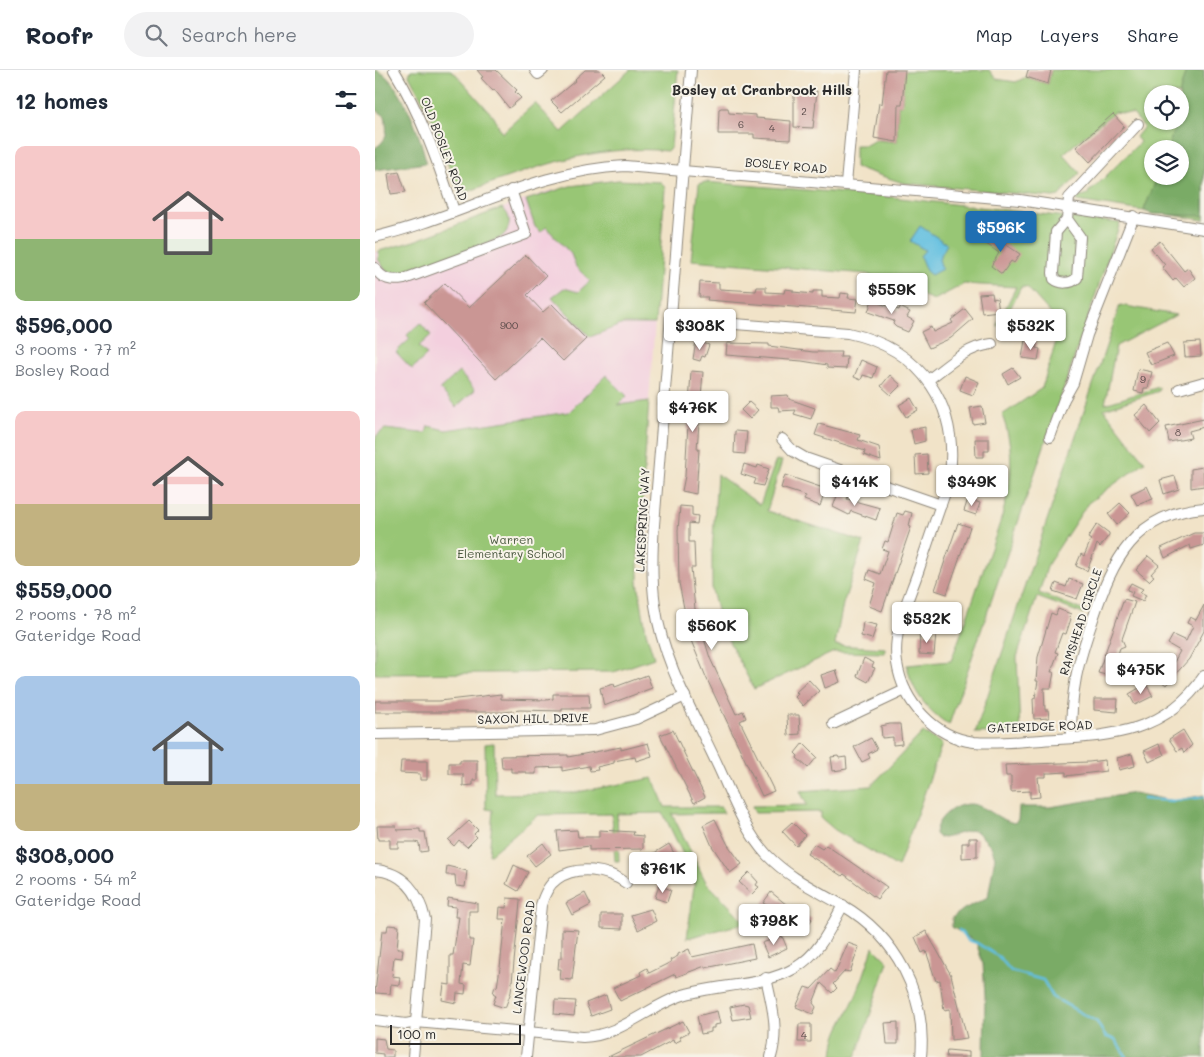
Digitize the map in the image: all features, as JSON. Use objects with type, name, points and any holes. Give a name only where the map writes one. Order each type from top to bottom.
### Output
[{"type":"street","name":"OLD BOSLEY ROAD","points":[[394,70],[411,97],[454,211]]},
{"type":"street","points":[[535,70],[538,74],[543,70]]},
{"type":"street","name":"LAKESPRING WAY","points":[[691,70],[654,513],[653,579],[660,627],[667,652],[685,696],[753,836],[783,870],[863,918],[879,934],[905,969],[918,1004],[922,1037],[921,1057]]},
{"type":"street","points":[[845,184],[856,70]]},
{"type":"street","points":[[1067,219],[1081,237],[1077,278],[1071,283],[1057,282],[1054,279],[1053,273],[1056,232],[1067,219],[1069,198],[1137,124]]},
{"type":"street","name":"BOSLEY ROAD","points":[[375,237],[546,178],[591,169],[632,166],[845,184],[1068,206],[1204,228]]},
{"type":"street","points":[[375,268],[386,279],[394,281],[404,279],[526,234],[511,190]]},
{"type":"street","points":[[1050,437],[1064,399],[1073,383],[1087,335],[1134,216]]},
{"type":"street","name":"GATERIDGE ROAD","points":[[671,319],[848,333],[869,338],[902,356],[928,380],[940,401],[950,434],[951,465],[949,482],[898,631],[897,663],[905,690],[929,722],[956,738],[987,743],[1101,737],[1139,727],[1174,707],[1204,678]]},
{"type":"street","points":[[928,380],[961,355],[974,348],[993,344]]},
{"type":"street","points":[[1179,389],[1204,382]]},
{"type":"street","points":[[782,439],[793,451],[805,458],[941,504]]},
{"type":"street","name":"RAMSHEAD CIRCLE","points":[[1071,738],[1071,708],[1076,666],[1113,565],[1140,533],[1159,521],[1180,512],[1204,508]]},
{"type":"street","points":[[833,724],[905,690]]},
{"type":"street","name":"SAXON HILL DRIVE","points":[[375,734],[595,730],[636,719],[685,696]]},
{"type":"street","points":[[375,870],[393,874],[405,880],[412,888],[422,908],[425,932],[413,1057]]},
{"type":"street","name":"LANCEWOOD ROAD","points":[[526,1057],[541,905],[549,886],[565,874],[593,870],[617,876],[626,883]]},
{"type":"street","points":[[375,1020],[583,1037],[603,1035],[680,996],[766,978],[794,968],[805,960],[829,933],[843,905]]},
{"type":"street","points":[[766,978],[775,1017],[775,1043],[771,1057]]},
{"type":"street","points":[[375,1014],[404,1016],[416,1022]]},
{"type":"shaded area","points":[[618,180],[661,182],[665,188],[649,401],[375,440],[375,252],[414,241],[549,191],[594,182]]},
{"type":"green space","points":[[375,70],[384,75],[393,84],[401,96],[415,125],[426,163],[375,170],[375,148],[385,138],[386,130],[385,116],[375,109]]},
{"type":"green space","points":[[411,70],[450,70],[454,72],[494,117],[502,133],[535,103],[562,132],[630,70],[678,70],[671,147],[667,151],[615,151],[589,154],[539,167],[464,193],[457,189],[430,114],[409,75]]},
{"type":"green space","points":[[989,70],[996,79],[1016,82],[1026,77],[1048,84],[1051,70],[1204,70],[1204,220],[1077,201],[1077,198],[1088,194],[1140,142],[1136,137],[1144,127],[1133,114],[1114,112],[1063,154],[1080,173],[1059,196],[903,183],[855,167],[855,145],[866,145],[876,140],[897,142],[898,105],[902,105],[904,71]]},
{"type":"green space","points":[[1186,70],[1204,70],[1204,216],[1152,214],[1144,211],[1154,185],[1189,185],[1189,140],[1171,140],[1173,130],[1189,130],[1189,85],[1182,85]]},
{"type":"green space","points":[[618,180],[661,182],[665,188],[655,324],[623,324],[590,337],[552,297],[564,288],[578,292],[590,281],[576,267],[571,254],[546,227],[541,232],[535,227],[526,200],[570,186]]},
{"type":"green space","points":[[705,182],[882,196],[1120,223],[949,725],[927,707],[922,700],[909,675],[907,665],[951,661],[997,532],[1007,494],[1011,455],[1002,415],[1042,388],[1061,325],[1027,287],[1021,287],[1001,327],[997,325],[1016,287],[964,284],[934,300],[867,274],[691,260],[699,184]]},
{"type":"green space","points":[[502,208],[508,216],[509,225],[505,233],[498,239],[400,274],[386,271],[378,259],[379,251],[414,241]]},
{"type":"green space","points":[[1120,305],[1176,315],[1116,346],[1105,404],[1159,387],[1159,391],[1104,409],[1145,462],[1088,503],[1048,564],[1039,593],[1085,611],[1083,614],[1037,597],[1017,657],[1020,732],[975,733]]},
{"type":"green space","points":[[420,323],[431,335],[419,346],[427,355],[412,369],[396,352],[410,339],[407,335]]},
{"type":"green space","points":[[459,372],[475,390],[456,407],[440,389]]},
{"type":"green space","name":"Warren Elementary School","points":[[606,375],[627,396],[618,405],[649,401],[638,555],[638,582],[646,632],[654,658],[614,672],[375,674],[375,440],[377,435],[385,429],[426,433],[428,426],[446,430],[569,412]]},
{"type":"green space","points":[[776,460],[782,461],[767,511],[864,542],[843,604],[835,645],[885,648],[885,653],[834,652],[754,689],[721,626],[712,590],[712,554],[717,474],[760,505]]},
{"type":"green space","points":[[923,732],[942,744],[898,867],[835,830],[821,818],[821,812],[755,813],[752,806],[807,805],[800,791],[871,786]]},
{"type":"green space","points":[[494,743],[495,794],[572,793],[653,778],[665,807],[721,807],[724,813],[672,814],[706,882],[746,923],[687,938],[695,879],[663,813],[617,814],[619,861],[615,861],[612,814],[538,815],[489,855],[493,810],[486,809],[485,744]]},
{"type":"green space","points":[[1134,793],[1173,801],[1204,795],[1204,1057],[984,1057],[985,995],[983,964],[976,942],[952,927],[952,918],[964,909],[988,897],[995,857],[991,846],[976,831],[971,830],[944,838],[938,837],[935,834],[936,827],[951,810],[965,804],[979,806],[1014,823],[1018,820],[1019,807],[1050,807]]},
{"type":"green space","points":[[873,947],[888,962],[856,1057],[833,1057],[837,1035],[857,992]]},
{"type":"water","points":[[920,226],[947,244],[939,259],[942,269],[931,275],[926,271],[920,256],[925,250],[910,241]]},
{"type":"building","points":[[477,70],[496,70],[517,90],[515,92],[521,98],[509,108],[494,89],[493,91],[481,78],[483,77]]},
{"type":"building","points":[[585,70],[600,70],[605,75],[562,112],[551,101]]},
{"type":"building","points":[[886,70],[905,70],[902,105],[898,105],[897,142],[874,138],[879,103],[882,104]]},
{"type":"building","points":[[1028,70],[1051,70],[1048,84],[1026,77]]},
{"type":"building","points":[[794,90],[817,91],[813,128],[794,127]]},
{"type":"building","points":[[728,108],[729,113],[756,115],[756,118],[791,121],[790,140],[754,138],[754,134],[718,134],[719,109]]},
{"type":"building","points":[[1113,114],[1124,126],[1090,162],[1076,147]]},
{"type":"building","points":[[399,172],[406,192],[391,194],[388,174]]},
{"type":"building","points":[[987,232],[1020,254],[1014,263],[1011,261],[1002,274],[991,266],[999,253],[982,241]]},
{"type":"building","points":[[1160,241],[1184,271],[1188,268],[1195,278],[1184,287],[1176,278],[1173,281],[1162,267],[1165,265],[1151,248]]},
{"type":"building","points":[[526,255],[546,276],[527,295],[543,312],[552,304],[586,339],[563,361],[540,338],[496,379],[424,303],[445,283],[469,308]]},
{"type":"building","points":[[700,282],[719,283],[719,289],[756,291],[757,287],[766,287],[766,292],[784,293],[785,289],[793,290],[793,292],[813,294],[813,291],[822,291],[822,297],[840,298],[841,293],[849,294],[848,298],[858,299],[856,312],[707,300],[708,297],[699,297]]},
{"type":"building","points":[[992,293],[993,299],[997,298],[999,311],[982,313],[979,294]]},
{"type":"building","points":[[873,297],[880,299],[879,303],[899,310],[900,307],[910,312],[907,317],[914,321],[908,332],[896,327],[893,324],[894,321],[868,312]]},
{"type":"building","points":[[965,309],[973,319],[951,338],[929,348],[921,332],[931,327],[933,332],[953,323],[951,320]]},
{"type":"building","points":[[1024,314],[1032,326],[1022,332],[1014,320]]},
{"type":"building","points":[[1025,340],[1037,342],[1036,348],[1040,349],[1038,360],[1022,358]]},
{"type":"building","points":[[696,341],[709,345],[705,357],[702,356],[700,361],[693,359]]},
{"type":"building","points":[[1200,342],[1201,356],[1185,357],[1184,343]]},
{"type":"building","points":[[727,343],[769,344],[769,346],[813,352],[841,352],[840,357],[847,357],[846,369],[827,368],[827,365],[802,361],[726,355]]},
{"type":"building","points":[[1167,343],[1174,356],[1151,365],[1145,352]]},
{"type":"building","points":[[861,360],[877,367],[873,378],[863,375],[861,380],[854,377]]},
{"type":"building","points":[[1013,368],[1020,377],[1008,384],[1003,374]]},
{"type":"building","points":[[1138,369],[1152,372],[1148,388],[1144,388],[1143,393],[1134,391]]},
{"type":"building","points":[[691,371],[703,372],[697,449],[699,449],[696,494],[682,491],[685,476]]},
{"type":"building","points":[[890,375],[901,385],[891,395],[881,386]]},
{"type":"building","points":[[965,376],[979,382],[973,395],[960,390]]},
{"type":"building","points":[[788,395],[789,399],[815,408],[811,419],[794,414],[796,410],[779,411],[778,407],[771,407],[771,396]]},
{"type":"building","points":[[911,398],[918,410],[906,417],[899,405]]},
{"type":"building","points":[[749,402],[758,410],[750,419],[741,410]]},
{"type":"building","points":[[1146,405],[1160,423],[1150,433],[1135,415]]},
{"type":"building","points":[[982,406],[985,422],[973,424],[970,408]]},
{"type":"building","points":[[1204,419],[1204,427],[1189,431],[1191,438],[1169,442],[1166,427]]},
{"type":"building","points":[[819,424],[860,435],[858,440],[879,447],[881,461],[864,455],[865,451],[815,435]]},
{"type":"building","points":[[925,427],[925,441],[914,444],[911,430]]},
{"type":"building","points":[[735,431],[747,432],[745,454],[734,453]]},
{"type":"building","points":[[975,439],[989,439],[989,451],[984,451],[984,457],[976,457]]},
{"type":"building","points":[[927,454],[928,473],[916,474],[915,455]]},
{"type":"building","points":[[744,464],[757,468],[758,465],[769,469],[763,486],[754,484],[756,479],[741,474]]},
{"type":"building","points":[[1203,467],[1204,486],[1191,488],[1191,469]]},
{"type":"building","points":[[975,469],[989,471],[986,488],[971,486]]},
{"type":"building","points":[[785,475],[826,489],[820,506],[804,500],[806,496],[781,488]]},
{"type":"building","points":[[1175,476],[1179,489],[1164,494],[1160,480]]},
{"type":"building","points":[[1147,486],[1153,499],[1137,505],[1131,494]]},
{"type":"building","points":[[838,493],[848,496],[847,499],[880,508],[876,520],[851,511],[849,515],[833,507]]},
{"type":"building","points":[[968,499],[980,503],[976,515],[964,511]]},
{"type":"building","points":[[1120,503],[1130,513],[1117,525],[1108,514]]},
{"type":"building","points":[[680,506],[692,507],[692,515],[698,516],[697,524],[689,523],[689,542],[694,542],[695,568],[691,568],[695,609],[710,658],[736,714],[743,711],[746,718],[740,721],[774,791],[762,796],[706,677],[690,638],[679,583],[678,530]]},
{"type":"building","points":[[905,511],[912,513],[909,526],[911,527],[882,611],[869,606],[876,583],[866,579],[869,570],[880,574],[888,551],[882,549],[885,541],[888,542],[897,513],[903,515]]},
{"type":"building","points":[[958,523],[970,527],[947,594],[935,590]]},
{"type":"building","points":[[1097,524],[1109,535],[1100,547],[1097,544],[1087,571],[1076,566],[1081,554],[1084,556],[1091,540],[1088,538]]},
{"type":"building","points":[[1194,533],[1204,533],[1204,545],[1191,549],[1190,545],[1165,558],[1161,548]]},
{"type":"building","points":[[1148,556],[1159,565],[1151,574],[1154,576],[1149,581],[1136,570]]},
{"type":"building","points":[[1069,579],[1083,584],[1077,599],[1053,591],[1056,583],[1066,587]]},
{"type":"building","points":[[1131,583],[1143,589],[1140,592],[1146,595],[1143,601],[1131,596],[1133,592],[1127,590]]},
{"type":"building","points":[[1124,599],[1135,602],[1122,639],[1125,646],[1120,648],[1114,665],[1118,666],[1118,674],[1111,672],[1110,676],[1098,673]]},
{"type":"building","points":[[931,603],[945,608],[939,622],[927,618]]},
{"type":"building","points":[[1204,605],[1204,631],[1189,659],[1166,685],[1156,677],[1167,659],[1173,664],[1180,651],[1168,644],[1173,635],[1186,641],[1193,626],[1187,623],[1190,617],[1196,620]]},
{"type":"building","points":[[1058,609],[1071,614],[1069,618],[1071,619],[1066,634],[1062,633],[1055,652],[1058,653],[1051,672],[1054,672],[1051,688],[1044,688],[1045,710],[1048,710],[1049,718],[1034,719],[1033,699],[1035,698],[1038,681],[1036,681],[1038,657],[1051,613],[1056,615]]},
{"type":"building","points":[[863,622],[877,625],[872,639],[861,636]]},
{"type":"building","points":[[920,633],[936,634],[934,655],[919,654]]},
{"type":"building","points":[[864,658],[874,663],[872,667],[875,668],[868,682],[857,676]]},
{"type":"building","points":[[836,670],[840,682],[825,688],[821,675]]},
{"type":"building","points":[[647,675],[652,688],[604,706],[600,688],[614,684],[615,687]]},
{"type":"building","points":[[809,680],[819,691],[803,706],[795,697],[798,694],[796,692]]},
{"type":"building","points":[[1146,684],[1153,696],[1135,705],[1129,694]]},
{"type":"building","points":[[501,694],[501,699],[546,700],[553,699],[553,694],[589,694],[590,708],[562,708],[562,711],[375,712],[375,701],[439,701]]},
{"type":"building","points":[[1094,699],[1118,699],[1117,712],[1094,710]]},
{"type":"building","points":[[787,715],[799,715],[800,734],[788,735]]},
{"type":"building","points":[[900,724],[902,744],[893,745],[893,737],[882,738],[881,726]]},
{"type":"building","points":[[673,730],[705,797],[694,803],[660,735]]},
{"type":"building","points":[[1183,730],[1192,745],[1184,753],[1182,748],[1177,751],[1169,739]]},
{"type":"building","points":[[871,738],[877,749],[868,754],[870,758],[862,762],[854,747]]},
{"type":"building","points":[[648,743],[652,756],[636,761],[635,757],[614,761],[614,763],[597,767],[598,770],[590,771],[589,766],[562,771],[562,767],[536,768],[536,774],[527,774],[527,772],[511,772],[511,768],[502,768],[501,756],[568,755],[568,757],[621,747],[621,750]]},
{"type":"building","points":[[803,743],[817,757],[808,768],[797,758],[798,756],[795,753]]},
{"type":"building","points":[[1159,744],[1164,755],[1149,762],[1144,751]]},
{"type":"building","points":[[1132,754],[1135,766],[1119,770],[1117,758]]},
{"type":"building","points":[[838,756],[839,758],[846,757],[847,769],[833,771],[831,757]]},
{"type":"building","points":[[460,760],[477,760],[477,780],[473,780],[473,785],[463,786],[463,774],[449,774],[449,763],[460,763]]},
{"type":"building","points":[[1105,760],[1106,771],[1066,776],[1066,772],[1046,773],[1046,777],[1038,777],[1040,797],[1030,798],[1030,791],[1011,792],[1011,776],[1006,776],[1005,765]]},
{"type":"building","points":[[401,761],[427,761],[427,780],[420,780],[420,774],[400,773]]},
{"type":"building","points":[[715,819],[728,845],[742,864],[730,873],[712,846],[703,825]]},
{"type":"building","points":[[469,821],[478,830],[474,834],[477,837],[467,847],[459,840],[454,846],[448,840]]},
{"type":"building","points":[[792,822],[805,835],[796,846],[782,831]]},
{"type":"building","points":[[377,826],[396,826],[397,830],[420,829],[420,832],[425,832],[428,851],[420,852],[419,843],[415,842],[398,842],[398,848],[390,848],[390,840],[378,840]]},
{"type":"building","points":[[577,830],[578,837],[599,837],[599,830],[634,832],[633,835],[643,836],[643,849],[589,850],[589,846],[559,850],[557,831]]},
{"type":"building","points":[[969,838],[977,838],[977,857],[962,858],[962,843],[969,843]]},
{"type":"building","points":[[543,843],[551,854],[535,866],[527,856]]},
{"type":"building","points":[[669,844],[675,855],[668,858],[673,866],[661,873],[651,855]]},
{"type":"building","points":[[814,844],[822,849],[826,845],[887,887],[877,899],[844,874],[842,876],[807,854]]},
{"type":"building","points":[[514,865],[528,872],[518,891],[506,884]]},
{"type":"building","points":[[447,866],[467,871],[465,887],[456,886],[455,875],[446,875]]},
{"type":"building","points":[[749,872],[758,882],[756,885],[759,887],[752,894],[739,882]]},
{"type":"building","points":[[659,885],[671,890],[667,902],[655,898]]},
{"type":"building","points":[[771,892],[793,910],[794,908],[812,919],[805,930],[763,903]]},
{"type":"building","points":[[585,893],[591,905],[572,915],[566,903]]},
{"type":"building","points":[[448,898],[477,903],[477,911],[469,911],[469,940],[473,940],[470,966],[463,965],[461,984],[466,985],[465,994],[457,993],[456,1003],[442,1000],[444,984],[450,985],[450,955],[453,955],[459,917],[455,917],[456,907],[447,906]]},
{"type":"building","points":[[507,898],[520,899],[520,902],[511,992],[505,1008],[493,1004],[496,995],[493,993],[495,986],[497,987],[505,919],[499,919],[500,907],[506,908]]},
{"type":"building","points":[[651,909],[656,921],[638,930],[631,915]]},
{"type":"building","points":[[601,914],[622,914],[622,929],[601,928]]},
{"type":"building","points":[[388,925],[399,926],[397,949],[403,949],[402,958],[394,957],[392,976],[400,977],[399,985],[391,984],[390,994],[375,993],[382,931],[387,931]]},
{"type":"building","points":[[562,929],[578,930],[572,980],[560,979],[561,969],[558,969],[559,958],[562,958]]},
{"type":"building","points":[[926,931],[951,975],[967,1038],[951,1040],[950,1009],[944,1010],[940,980],[936,981],[926,951],[922,953],[915,937]]},
{"type":"building","points":[[782,936],[787,948],[768,957],[762,943]]},
{"type":"building","points":[[848,943],[859,947],[850,972],[845,971],[833,984],[837,988],[832,993],[821,983],[813,1003],[816,1007],[813,1014],[796,1007],[805,987],[811,989],[830,969],[835,973]]},
{"type":"building","points":[[752,944],[755,958],[705,968],[705,966],[676,977],[675,974],[620,1001],[613,988],[641,975],[640,972],[647,968],[649,973],[671,962],[670,960],[678,956],[678,954],[689,949],[692,957]]},
{"type":"building","points":[[606,995],[610,1009],[591,1016],[586,1003]]},
{"type":"building","points":[[555,1000],[576,1001],[574,1016],[554,1014]]},
{"type":"building","points":[[748,1005],[751,1017],[733,1020],[730,1007]]},
{"type":"building","points":[[717,1011],[720,1024],[714,1025],[714,1028],[711,1028],[711,1032],[701,1034],[697,1016]]},
{"type":"building","points":[[683,1021],[689,1032],[679,1037],[681,1040],[674,1043],[673,1040],[641,1057],[608,1057]]},
{"type":"building","points":[[898,1022],[898,1044],[887,1044],[885,1023]]},
{"type":"building","points":[[799,1024],[811,1024],[811,1042],[798,1042]]},
{"type":"building","points":[[375,1038],[384,1039],[386,1049],[393,1050],[393,1057],[383,1057],[383,1054],[375,1053]]},
{"type":"building","points":[[947,1050],[969,1052],[969,1057],[946,1057]]},
{"type":"waterway","points":[[1143,799],[1174,801],[1204,797]]},
{"type":"waterway","points":[[959,930],[968,940],[977,943],[999,957],[1011,971],[1043,980],[1053,997],[1097,1022],[1105,1036],[1115,1040],[1127,1057]]},
{"type":"district","name":"Bosley at Cranbrook Hills","points":[[762,90]]}]
